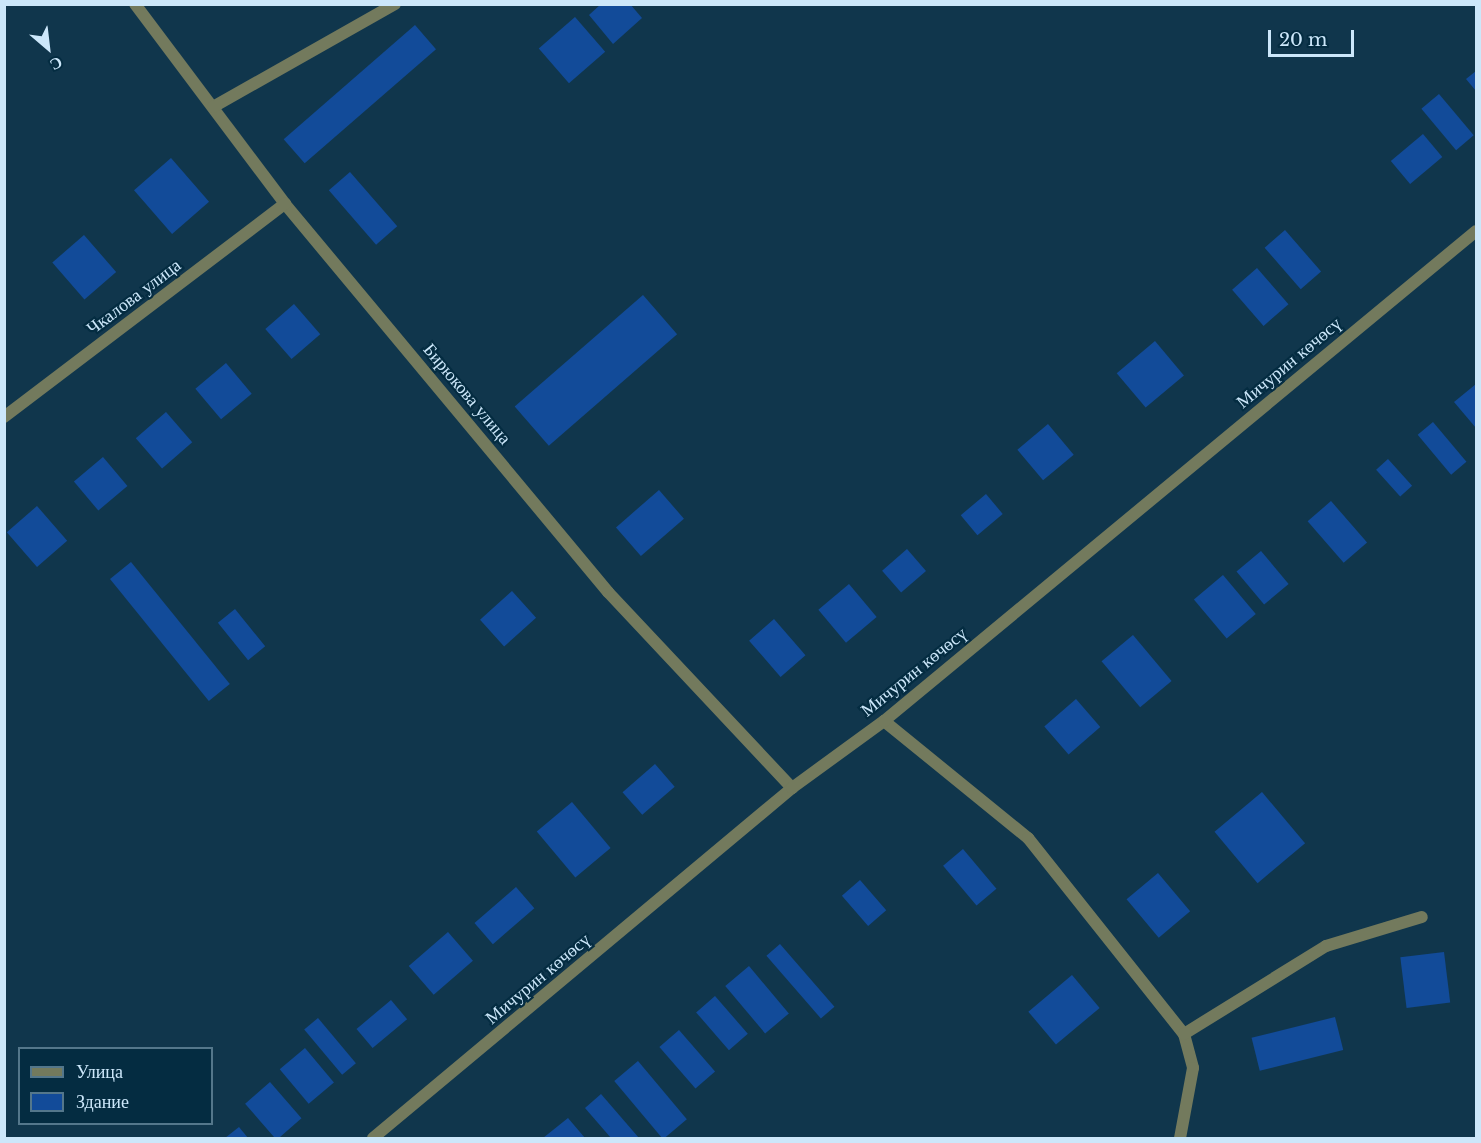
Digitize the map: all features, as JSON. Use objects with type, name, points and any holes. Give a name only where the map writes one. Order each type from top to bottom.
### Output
[{"type":"street","name":"Бирюкова улица","points":[[135,4],[285,204],[608,592],[792,788]]},
{"type":"street","points":[[213,107],[395,4]]},
{"type":"street","name":"Чкалова улица","points":[[4,417],[285,204]]},
{"type":"street","name":"Мичурин көчөсү","points":[[373,1138],[792,788],[884,721],[1476,231]]},
{"type":"street","points":[[884,721],[1028,838],[1184,1034],[1193,1068],[1180,1138]]},
{"type":"street","points":[[1184,1034],[1326,946],[1422,916]]},
{"type":"building","points":[[601,4],[630,4],[642,18],[613,44],[589,15]]},
{"type":"building","points":[[575,17],[605,52],[569,83],[539,48]]},
{"type":"building","points":[[415,25],[436,49],[305,163],[284,139]]},
{"type":"building","points":[[1476,71],[1476,91],[1466,79]]},
{"type":"building","points":[[1439,94],[1474,135],[1456,150],[1421,109]]},
{"type":"building","points":[[1423,134],[1442,157],[1410,184],[1391,161]]},
{"type":"building","points":[[171,158],[209,202],[172,234],[134,190]]},
{"type":"building","points":[[350,172],[397,226],[376,245],[329,190]]},
{"type":"building","points":[[1285,230],[1321,272],[1301,289],[1265,248]]},
{"type":"building","points":[[84,235],[116,272],[84,300],[52,263]]},
{"type":"building","points":[[1257,268],[1288,304],[1264,326],[1232,290]]},
{"type":"building","points":[[643,295],[677,334],[549,446],[515,407]]},
{"type":"building","points":[[294,304],[320,334],[292,359],[265,329]]},
{"type":"building","points":[[1155,341],[1184,375],[1146,408],[1117,373]]},
{"type":"building","points":[[226,363],[252,394],[221,419],[195,389]]},
{"type":"building","points":[[1476,384],[1476,428],[1454,402]]},
{"type":"building","points":[[166,412],[192,442],[162,468],[136,438]]},
{"type":"building","points":[[1433,422],[1466,462],[1451,475],[1418,435]]},
{"type":"building","points":[[1048,424],[1074,455],[1043,480],[1017,450]]},
{"type":"building","points":[[103,457],[127,486],[98,511],[74,481]]},
{"type":"building","points":[[1388,459],[1412,486],[1400,496],[1376,470]]},
{"type":"building","points":[[659,490],[684,519],[641,556],[616,527]]},
{"type":"building","points":[[986,494],[1003,514],[977,535],[961,515]]},
{"type":"building","points":[[1331,501],[1367,543],[1344,563],[1308,521]]},
{"type":"building","points":[[37,506],[67,541],[37,567],[7,532]]},
{"type":"building","points":[[907,549],[926,571],[901,593],[882,571]]},
{"type":"building","points":[[1261,551],[1289,584],[1264,605],[1236,572]]},
{"type":"building","points":[[131,562],[230,684],[209,701],[110,579]]},
{"type":"building","points":[[1223,575],[1256,614],[1227,638],[1194,599]]},
{"type":"building","points":[[849,584],[877,617],[846,643],[818,610]]},
{"type":"building","points":[[512,591],[536,618],[504,647],[480,620]]},
{"type":"building","points":[[235,609],[265,646],[248,660],[218,623]]},
{"type":"building","points":[[774,619],[805,655],[781,677],[749,641]]},
{"type":"building","points":[[1133,635],[1172,681],[1140,707],[1102,661]]},
{"type":"building","points":[[1076,699],[1100,727],[1069,754],[1044,727]]},
{"type":"building","points":[[655,764],[675,787],[642,815],[623,792]]},
{"type":"building","points":[[1262,792],[1305,843],[1258,883],[1215,832]]},
{"type":"building","points":[[572,802],[611,848],[575,878],[537,832]]},
{"type":"building","points":[[963,849],[996,889],[977,906],[943,866]]},
{"type":"building","points":[[1158,873],[1190,911],[1159,938],[1127,899]]},
{"type":"building","points":[[860,880],[886,910],[868,926],[842,896]]},
{"type":"building","points":[[516,887],[534,908],[493,944],[474,923]]},
{"type":"building","points":[[448,932],[473,961],[434,995],[409,966]]},
{"type":"building","points":[[780,944],[834,1007],[821,1018],[766,956]]},
{"type":"building","points":[[1444,952],[1450,1003],[1407,1008],[1400,957]]},
{"type":"building","points":[[749,966],[789,1013],[765,1033],[725,986]]},
{"type":"building","points":[[1072,975],[1100,1008],[1056,1045],[1028,1012]]},
{"type":"building","points":[[715,996],[748,1034],[729,1050],[696,1012]]},
{"type":"building","points":[[391,1000],[407,1019],[373,1048],[357,1029]]},
{"type":"building","points":[[1335,1017],[1343,1050],[1260,1071],[1252,1038]]},
{"type":"building","points":[[318,1018],[356,1063],[342,1075],[304,1030]]},
{"type":"building","points":[[679,1030],[715,1072],[695,1089],[659,1047]]},
{"type":"building","points":[[305,1048],[334,1082],[309,1104],[280,1069]]},
{"type":"building","points":[[638,1061],[687,1119],[662,1138],[614,1081]]},
{"type":"building","points":[[270,1082],[301,1118],[279,1138],[275,1138],[245,1104]]},
{"type":"building","points":[[601,1094],[639,1138],[611,1138],[585,1108]]},
{"type":"building","points":[[568,1118],[585,1138],[543,1138]]},
{"type":"building","points":[[239,1127],[248,1138],[225,1138]]}]
